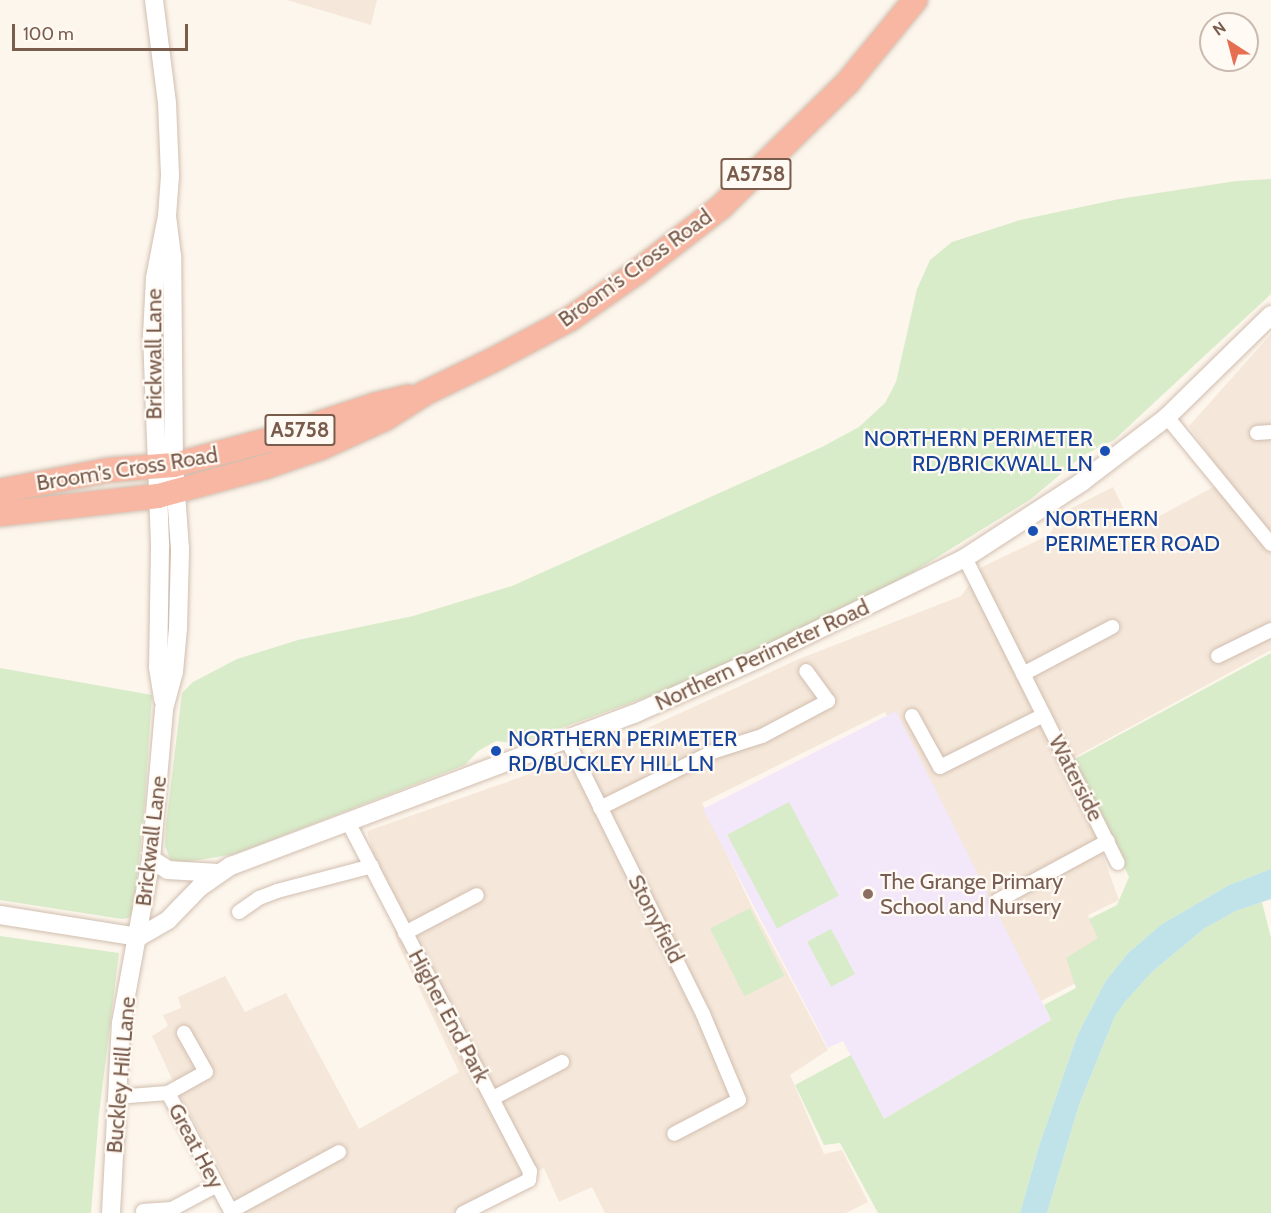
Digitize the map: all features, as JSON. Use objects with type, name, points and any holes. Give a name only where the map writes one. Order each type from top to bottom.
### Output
[{"type":"highway","name":"Broom's Cross Road","points":[[0,514],[164,481],[273,439],[375,405],[425,393],[570,319],[636,273],[711,214],[786,145],[848,82],[915,0]]},
{"type":"highway","points":[[0,492],[52,495],[164,481]]},
{"type":"main road","name":"Brickwall Lane","points":[[139,937],[151,859],[164,709],[158,668],[160,546],[172,256],[167,216],[170,176],[167,103],[154,0]]},
{"type":"main road","name":"Northern Perimeter Road","points":[[139,937],[168,920],[198,888],[218,873],[248,859],[567,740],[758,659],[965,558],[1082,482],[1167,417],[1271,315]]},
{"type":"main road","points":[[151,859],[168,870],[218,873]]},
{"type":"main road","points":[[0,915],[139,937]]},
{"type":"main road","name":"Buckley Hill Lane","points":[[111,1213],[121,1023],[139,937]]},
{"type":"street","points":[[1167,417],[1271,544]]},
{"type":"street","name":"Waterside","points":[[965,558],[1119,863]]},
{"type":"street","points":[[1023,674],[1112,627]]},
{"type":"street","points":[[1218,656],[1271,630]]},
{"type":"street","points":[[600,808],[715,751],[762,736],[828,701],[806,671]]},
{"type":"street","name":"Waterside","points":[[912,716],[940,767],[1044,715]]},
{"type":"street","name":"Stonyfield","points":[[567,740],[703,1014],[739,1100],[674,1134]]},
{"type":"street","name":"Higher End Park","points":[[348,822],[530,1171],[529,1180],[463,1213]]},
{"type":"street","name":"Waterside","points":[[997,901],[1107,841]]},
{"type":"street","points":[[239,912],[259,898],[277,891],[372,866]]},
{"type":"street","name":"Higher End Park","points":[[405,933],[477,895]]},
{"type":"street","points":[[168,1094],[206,1072],[184,1033]]},
{"type":"street","name":"Higher End Park","points":[[493,1098],[562,1062]]},
{"type":"street","name":"Great Hey","points":[[116,1098],[168,1094],[231,1212]]},
{"type":"street","points":[[231,1212],[339,1152]]},
{"type":"street","points":[[143,1211],[162,1211],[175,1200],[217,1185]]},
{"type":"shaded area","points":[[287,0],[377,0],[371,25]]},
{"type":"shaded area","points":[[1271,334],[1271,650],[1064,763],[1091,823],[1119,900],[1088,915],[1099,938],[1078,982],[1039,1002],[885,712],[702,803],[751,905],[828,1050],[790,1075],[824,1154],[842,1150],[868,1202],[846,1213],[605,1213],[592,1187],[559,1202],[544,1168],[452,1213],[244,1213],[181,1098],[152,1036],[168,1026],[163,1015],[181,1008],[178,997],[225,976],[245,1012],[286,993],[359,1129],[459,1072],[398,944],[367,831],[601,749],[799,659],[961,596],[982,567],[1049,535],[1064,512],[1113,487],[1134,530],[1226,480],[1189,426]]},
{"type":"shaded area","name":"The Grange Primary School and Nursery","points":[[896,711],[1051,1020],[884,1119],[843,1041],[828,1048],[703,809]]},
{"type":"green space","points":[[1271,179],[1271,294],[1114,440],[1082,456],[1031,499],[915,571],[834,616],[743,659],[650,696],[528,740],[511,743],[496,741],[478,751],[465,765],[235,854],[181,863],[170,859],[165,846],[166,825],[182,693],[193,682],[237,659],[298,640],[413,616],[512,586],[822,447],[859,427],[885,403],[896,382],[917,289],[930,260],[952,242],[1020,220],[1119,199],[1236,181]]},
{"type":"green space","points":[[1271,653],[1271,869],[1229,885],[1162,924],[1128,953],[1105,982],[1077,1036],[1039,1146],[1020,1213],[878,1213],[840,1143],[824,1145],[795,1085],[851,1055],[884,1119],[1051,1020],[1044,1005],[1076,988],[1066,958],[1098,938],[1089,919],[1117,905],[1129,877],[1071,761]]},
{"type":"green space","points":[[0,668],[152,695],[144,814],[133,914],[128,918],[122,919],[0,900]]},
{"type":"green space","points":[[789,802],[839,896],[777,928],[727,835]]},
{"type":"green space","points":[[1262,902],[1271,938],[1271,1213],[1047,1213],[1079,1105],[1115,1016],[1152,972],[1205,928],[1236,911]]},
{"type":"green space","points":[[750,908],[785,976],[744,996],[710,928]]},
{"type":"green space","points":[[831,929],[855,974],[831,987],[807,942]]},
{"type":"green space","points":[[0,936],[119,953],[99,1114],[91,1213],[0,1213]]},
{"type":"water","points":[[1271,869],[1271,899],[1236,911],[1205,928],[1152,972],[1125,1002],[1115,1016],[1079,1105],[1047,1213],[1020,1213],[1039,1146],[1077,1036],[1105,982],[1128,953],[1162,924],[1229,885]]},
{"type":"place","name":"NORTHERN PERIMETER RD/BRICKWALL LN","points":[[1105,451]]},
{"type":"place","name":"NORTHERN PERIMETER ROAD","points":[[1033,531]]},
{"type":"place","name":"NORTHERN PERIMETER RD/BUCKLEY HILL LN","points":[[496,751]]},
{"type":"place","name":"The Grange Primary School and Nursery","points":[[868,894]]}]
